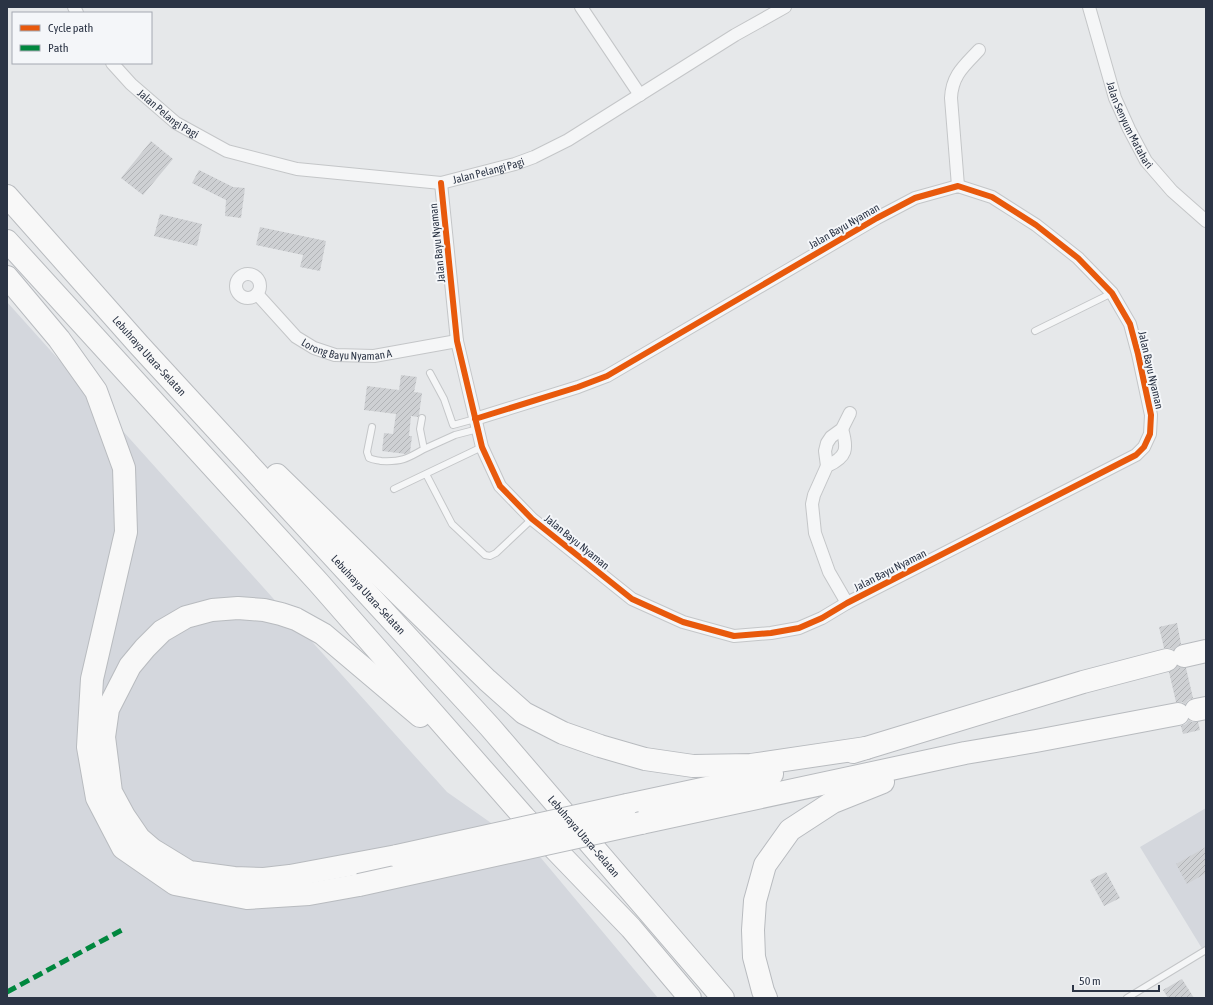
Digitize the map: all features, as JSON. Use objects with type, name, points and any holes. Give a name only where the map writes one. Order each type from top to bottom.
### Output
[{"type":"highway","name":"Lebuhraya Utara–Selatan","points":[[7,196],[139,345],[490,727],[724,998]]},
{"type":"highway","points":[[7,241],[318,582],[524,817],[631,928],[690,998]]},
{"type":"highway","points":[[7,277],[59,339],[96,391],[124,468],[126,532],[92,679],[88,747],[97,798],[123,848],[175,884],[247,898],[309,894],[359,885],[965,753],[1193,711]]},
{"type":"highway","points":[[139,345],[280,477],[487,680],[524,713],[563,733],[600,746],[645,759],[693,766],[751,765],[866,748]]},
{"type":"highway","points":[[462,747],[433,727],[323,634],[296,619],[281,614],[264,610],[238,608],[212,610],[186,617],[162,631],[130,666],[108,709],[104,737],[110,792],[139,838],[153,850],[189,872],[234,878],[264,879],[290,876],[397,856],[810,766],[1083,682],[1206,651]]},
{"type":"highway","points":[[766,998],[754,957],[753,930],[755,901],[765,865],[790,830],[832,802],[869,786],[965,753]]},
{"type":"street","points":[[581,7],[640,95]]},
{"type":"street","name":"Jalan Pelangi Pagi","points":[[113,64],[131,84],[176,123],[227,151],[297,169],[441,183],[515,164],[534,157],[568,140],[735,35],[785,7]]},
{"type":"street","name":"Jalan Senyum Matahari","points":[[1089,7],[1115,98],[1146,161],[1172,191],[1206,221]]},
{"type":"street","points":[[958,186],[951,87],[956,74],[979,50]]},
{"type":"street","name":"Jalan Bayu Nyaman","points":[[441,183],[457,341],[476,424],[482,447],[500,486],[532,519],[632,599],[683,622],[734,636],[771,633],[799,628],[822,618],[847,603],[1136,455],[1144,447],[1150,434],[1151,415],[1130,324],[1112,293],[1078,258],[1036,225],[992,197],[958,186],[915,198],[877,218],[607,376],[476,424]]},
{"type":"street","name":"Lorong Bayu Nyaman A","points":[[257,294],[296,337],[314,348],[335,355],[374,356],[457,341]]},
{"type":"street","points":[[847,603],[829,572],[815,533],[812,504],[814,495],[827,466],[825,452],[827,443],[831,437],[842,429],[850,412]]},
{"type":"street","points":[[827,466],[842,456],[846,448],[842,429]]},
{"type":"lane","points":[[1035,331],[1112,293]]},
{"type":"lane","points":[[430,373],[444,399],[455,435]]},
{"type":"lane","points":[[422,418],[420,429],[424,449]]},
{"type":"lane","points":[[453,425],[476,424]]},
{"type":"lane","points":[[372,427],[367,452],[369,458],[372,460],[395,462],[408,458],[476,424]]},
{"type":"lane","points":[[394,489],[482,447]]},
{"type":"lane","points":[[426,474],[452,524],[485,555],[490,556],[496,553],[532,519]]},
{"type":"lane","points":[[1127,998],[1206,950]]},
{"type":"shaded area","points":[[7,302],[447,792],[541,858],[658,998],[7,998]]},
{"type":"shaded area","points":[[1206,808],[1206,955],[1140,847]]},
{"type":"building","points":[[151,141],[173,159],[143,195],[121,178]]},
{"type":"building","points":[[199,170],[233,187],[245,188],[241,218],[225,216],[226,200],[192,183]]},
{"type":"building","points":[[160,214],[202,224],[197,246],[154,236]]},
{"type":"building","points":[[260,227],[326,241],[320,271],[300,267],[303,255],[256,245]]},
{"type":"building","points":[[401,375],[417,377],[414,392],[422,393],[419,415],[418,417],[411,416],[409,436],[412,436],[410,452],[406,454],[382,451],[384,433],[393,434],[396,414],[364,410],[367,386],[399,390]]},
{"type":"building","points":[[1177,623],[1181,644],[1174,650],[1164,648],[1159,627]]},
{"type":"building","points":[[1177,666],[1186,668],[1193,698],[1188,700],[1185,704],[1182,702],[1176,702],[1169,672]]},
{"type":"building","points":[[1189,720],[1192,722],[1198,722],[1200,730],[1183,734],[1181,726],[1186,724]]},
{"type":"building","points":[[1206,847],[1206,873],[1187,884],[1176,864]]},
{"type":"building","points":[[1106,872],[1120,898],[1104,906],[1090,880]]},
{"type":"building","points":[[1182,979],[1194,998],[1168,998],[1163,990]]},
{"type":"marked path","points":[[7,992],[122,930]]},
{"type":"cycle path","points":[[441,183],[457,341],[482,447],[500,486],[532,519],[632,599],[683,622],[734,636],[771,633],[799,628],[822,618],[847,603],[1136,455],[1144,447],[1150,434],[1151,415],[1130,324],[1112,293],[1078,258],[1036,225],[992,197],[958,186],[915,198],[877,218],[607,376],[578,387],[475,419]]}]
